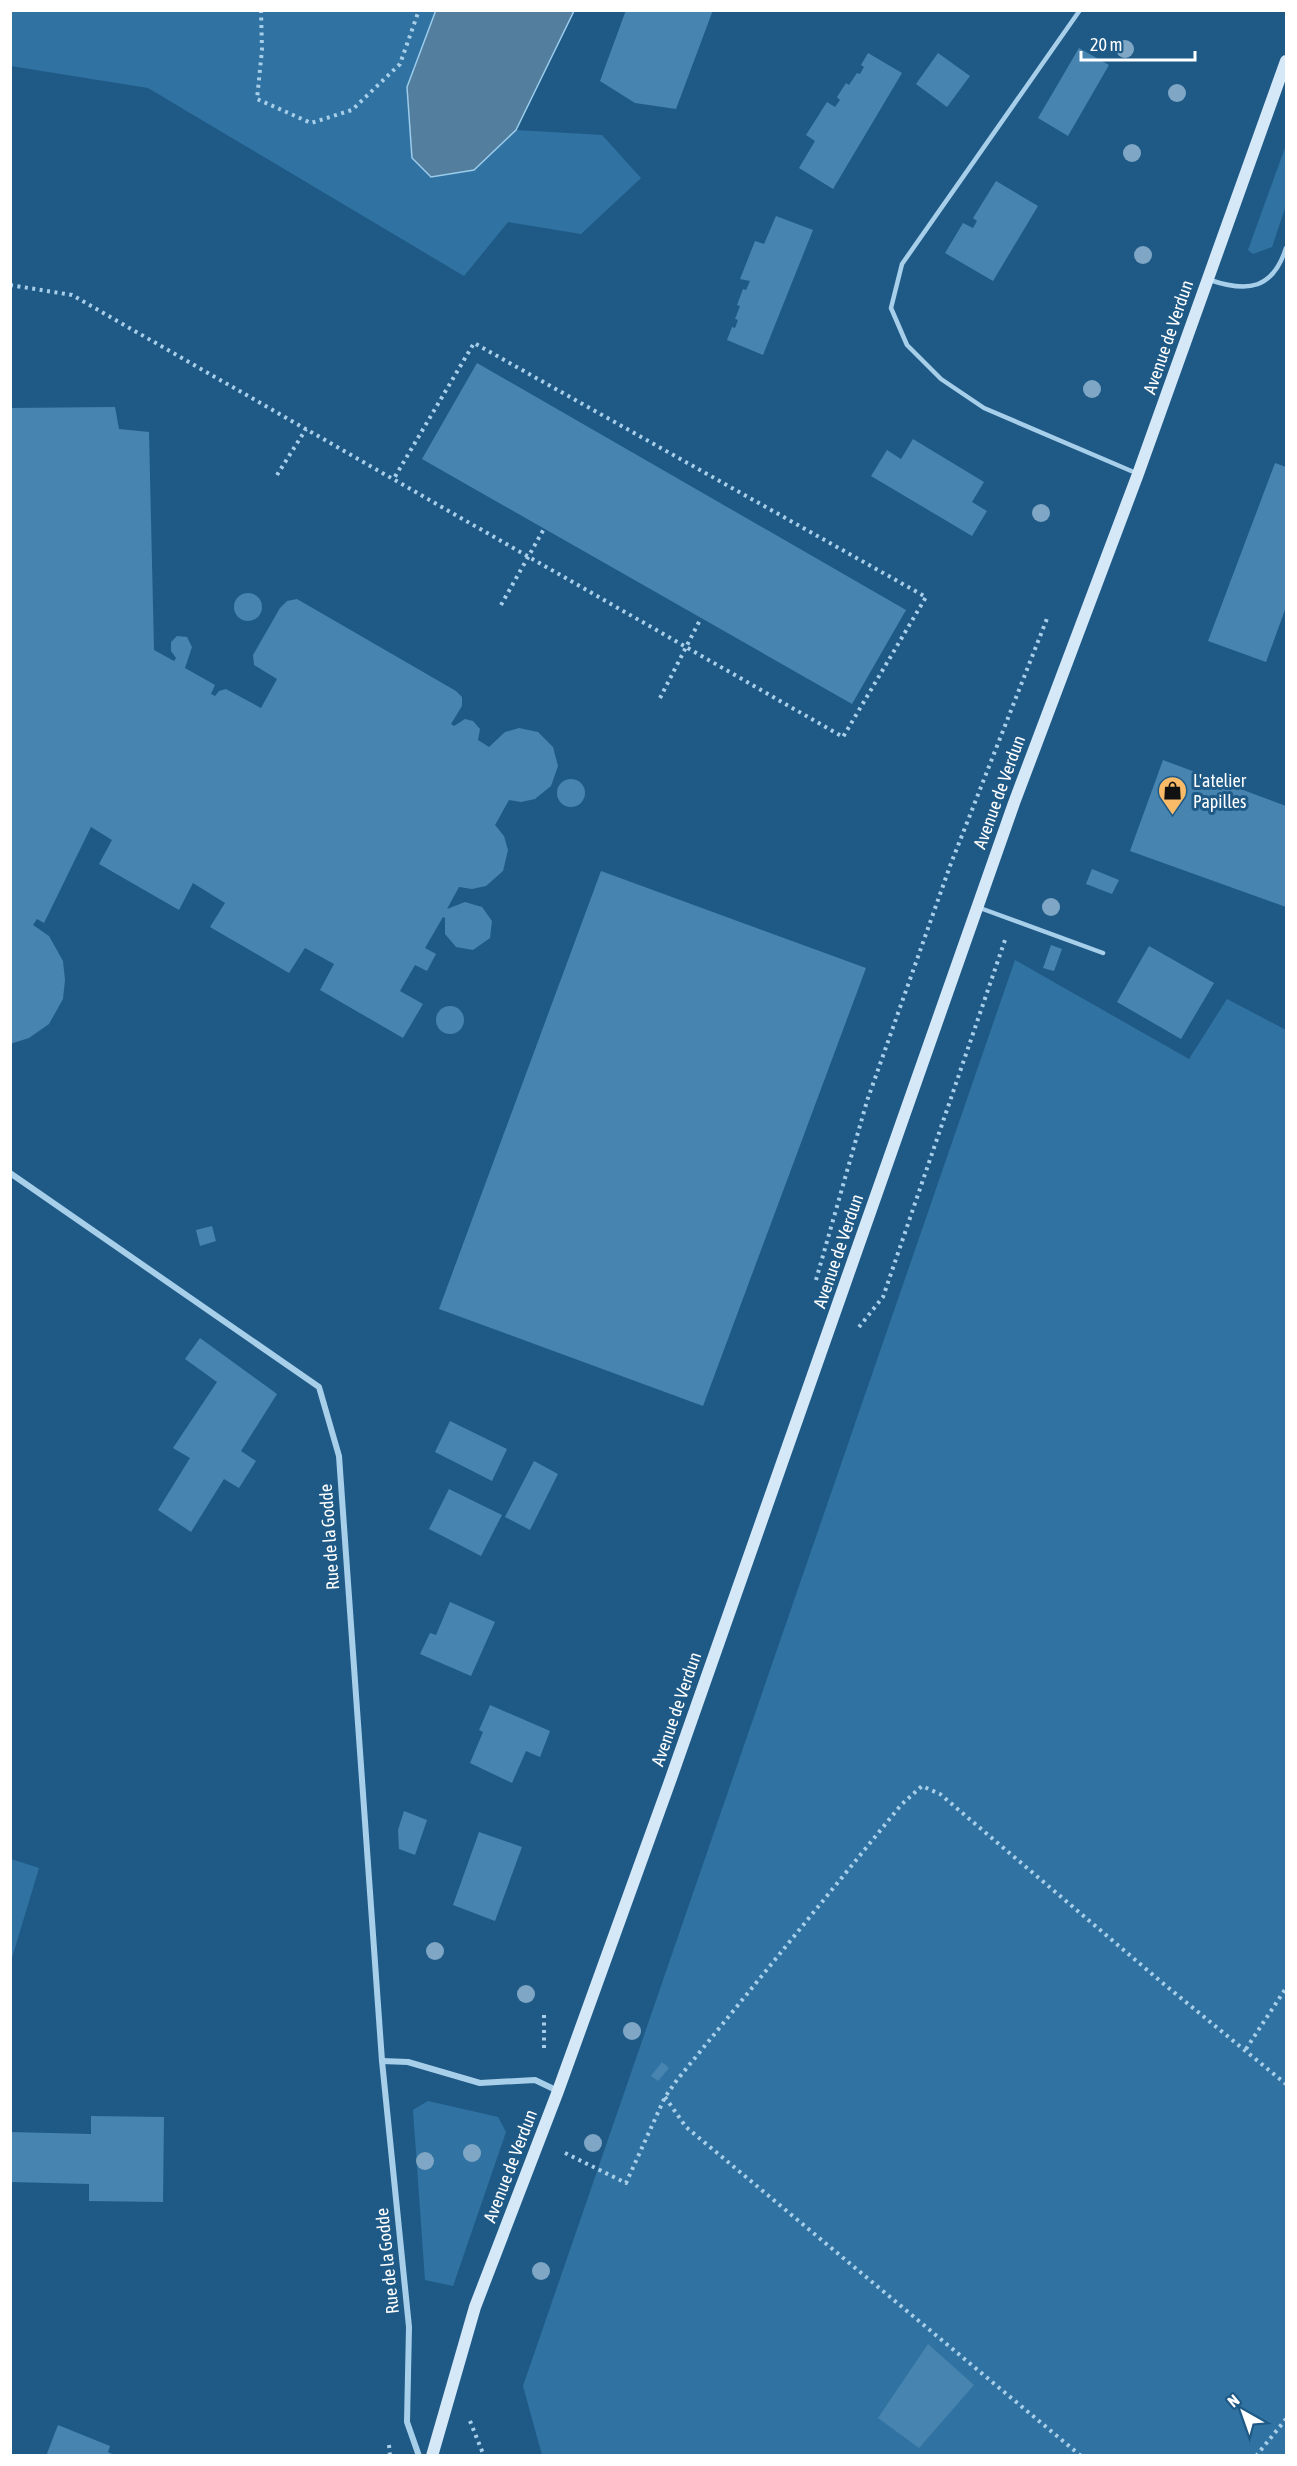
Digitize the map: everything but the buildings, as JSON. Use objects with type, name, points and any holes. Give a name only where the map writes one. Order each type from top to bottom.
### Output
[{"type":"main road","name":"Avenue de Verdun","points":[[432,2456],[475,2307],[558,2091],[669,1784],[1018,792],[1138,474],[1287,61]]},
{"type":"street","name":"Rue de la Godde","points":[[10,1173],[319,1387],[339,1456],[382,2061],[409,2327],[407,2422],[419,2456]]},
{"type":"street","points":[[382,2061],[408,2062],[480,2083],[535,2080],[558,2091]]},
{"type":"lane","points":[[1080,10],[902,264],[891,308],[907,345],[941,379],[984,408],[1138,474]]},
{"type":"lane","points":[[1207,280],[1232,288],[1257,284],[1280,268],[1287,248]]},
{"type":"lane","points":[[977,907],[1103,953]]},
{"type":"path","points":[[261,10],[262,50],[257,99],[311,123],[352,110],[400,64],[419,10]]},
{"type":"path","points":[[10,285],[72,296],[393,480],[843,736],[926,597],[474,343],[393,480]]},
{"type":"path","points":[[277,475],[306,429]]},
{"type":"path","points":[[501,605],[545,527]]},
{"type":"path","points":[[660,698],[701,618]]},
{"type":"path","points":[[565,2153],[626,2183],[665,2097],[900,1805],[922,1786],[940,1794],[1159,1980],[1287,2084]]},
{"type":"path","points":[[1246,2049],[1287,1989]]},
{"type":"path","points":[[665,2097],[686,2127],[1081,2456]]},
{"type":"path","points":[[1256,2456],[1287,2419]]},
{"type":"shaded area","points":[[436,10],[574,11],[516,130],[474,170],[431,177],[412,158],[407,87]]},
{"type":"shaded area","points":[[10,11],[436,11],[407,87],[474,170],[516,130],[602,135],[641,178],[581,234],[508,222],[464,276],[148,88],[11,66]]},
{"type":"shaded area","points":[[1286,145],[1286,205],[1272,247],[1253,254],[1248,250]]},
{"type":"shaded area","points":[[1015,960],[1189,1059],[1227,999],[1286,1030],[1286,2455],[542,2455],[523,2386]]},
{"type":"shaded area","points":[[10,1859],[39,1868],[11,1961]]},
{"type":"shaded area","points":[[428,2101],[498,2117],[506,2132],[453,2286],[425,2280],[413,2110]]},
{"type":"place","name":"L'atelier Papilles","points":[[1172,816]]}]
